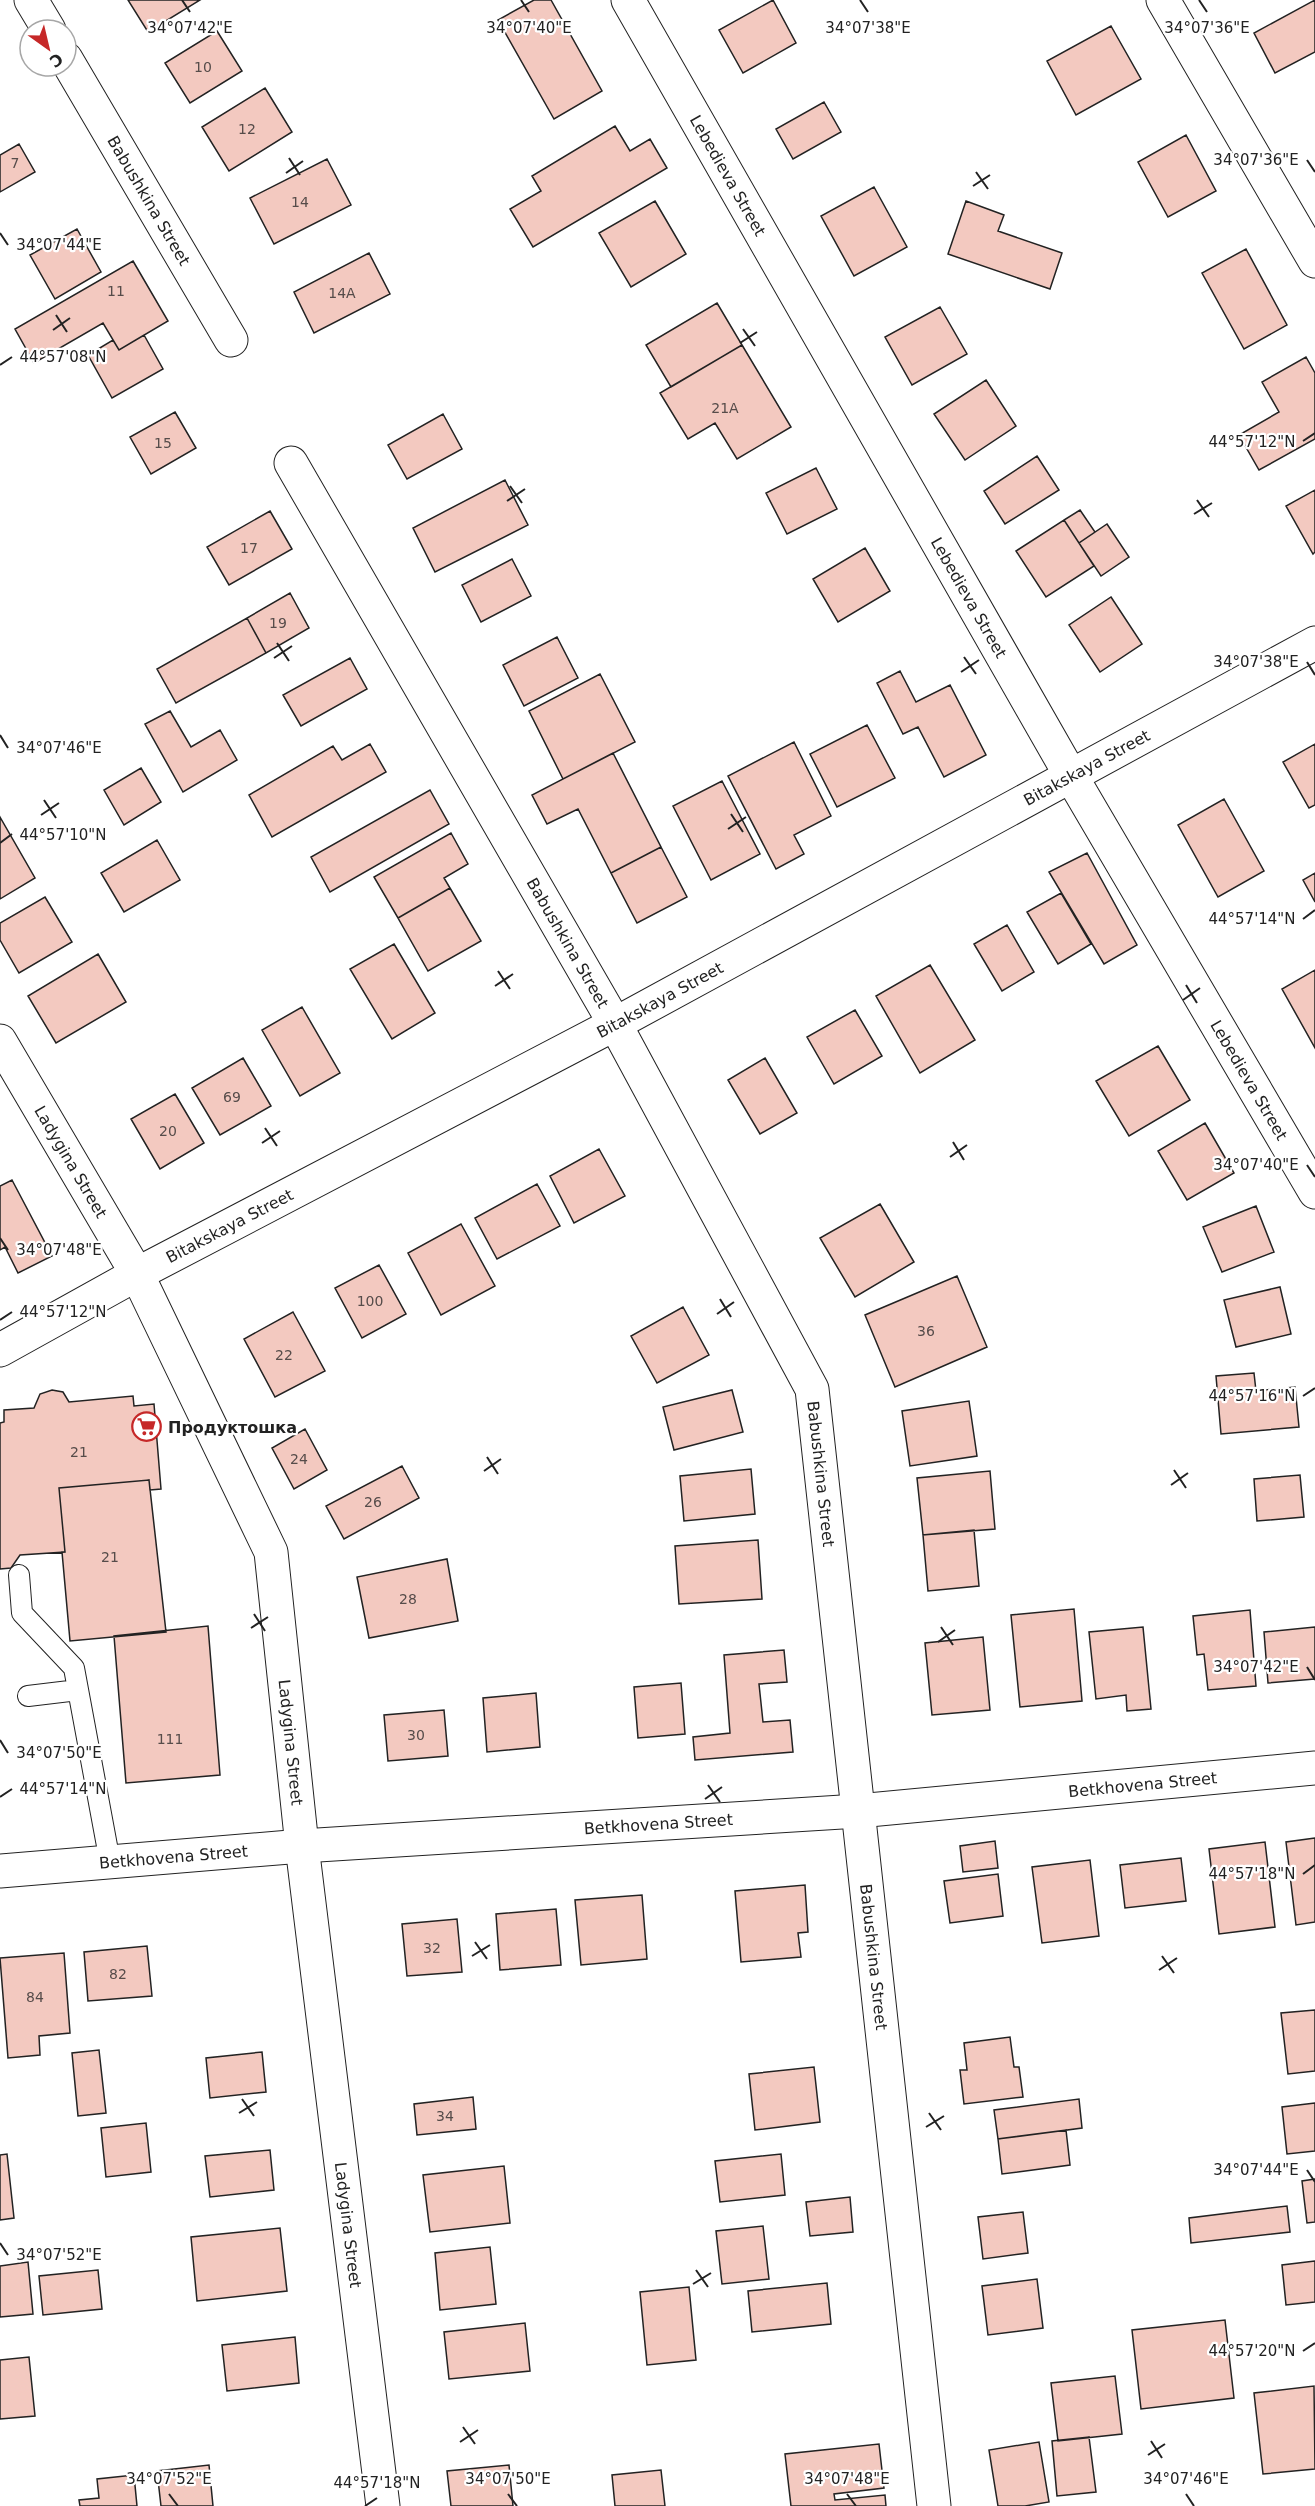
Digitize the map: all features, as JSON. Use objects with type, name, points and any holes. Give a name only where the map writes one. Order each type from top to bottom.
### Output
[{"type":"street","points":[[31,0],[42,18]]},
{"type":"street","name":"Lebedieva Street","points":[[628,0],[1071,776],[1315,1192]]},
{"type":"street","points":[[1163,0],[1315,261]]},
{"type":"street","name":"Babushkina Street","points":[[77,78],[231,340]]},
{"type":"street","name":"Babushkina Street","points":[[291,463],[615,1024],[812,1389],[934,2506]]},
{"type":"street","name":"Bitakskaya Street","points":[[0,1350],[137,1274],[615,1024],[1315,643]]},
{"type":"street","name":"Ladygina Street","points":[[0,1041],[137,1274],[271,1552],[302,1846],[383,2506]]},
{"type":"street","name":"Betkhovena Street","points":[[0,1871],[302,1846],[858,1811],[1315,1768]]},
{"type":"lane","points":[[18,1575],[22,1613],[74,1668],[110,1862]]},
{"type":"lane","points":[[28,1696],[78,1690]]},
{"type":"building","points":[[128,0],[200,0],[148,32]]},
{"type":"building","points":[[534,0],[551,0],[602,91],[554,119],[498,20]]},
{"type":"building","points":[[773,0],[796,43],[743,73],[719,30]]},
{"type":"building","points":[[1315,0],[1315,52],[1275,73],[1254,33]]},
{"type":"building","points":[[1111,26],[1141,79],[1076,115],[1047,61]]},
{"type":"building","points":[[217,31],[242,71],[190,103],[165,63]]},
{"type":"building","points":[[265,88],[292,132],[229,171],[202,127]]},
{"type":"building","points":[[824,102],[841,132],[793,159],[776,129]]},
{"type":"building","points":[[615,126],[630,151],[650,139],[667,168],[533,247],[510,209],[541,191],[532,176]]},
{"type":"building","points":[[1186,135],[1216,191],[1168,217],[1138,162]]},
{"type":"building","points":[[19,144],[35,172],[0,192],[0,155]]},
{"type":"building","points":[[327,159],[351,205],[274,244],[250,198]]},
{"type":"building","points":[[874,187],[907,247],[854,276],[821,216]]},
{"type":"building","points":[[655,201],[686,254],[631,287],[599,233]]},
{"type":"building","points":[[966,201],[1004,215],[998,231],[1062,253],[1050,289],[948,254]]},
{"type":"building","points":[[77,229],[101,272],[55,299],[30,255]]},
{"type":"building","points":[[1246,249],[1287,325],[1244,349],[1202,273]]},
{"type":"building","points":[[369,253],[390,294],[314,333],[294,292]]},
{"type":"building","points":[[133,261],[168,321],[119,350],[103,323],[34,363],[15,329]]},
{"type":"building","points":[[717,303],[742,345],[671,387],[646,345]]},
{"type":"building","points":[[940,307],[967,354],[912,385],[885,337]]},
{"type":"building","points":[[144,335],[163,369],[112,398],[88,355],[113,340],[119,350]]},
{"type":"building","points":[[742,345],[791,427],[737,459],[715,423],[688,439],[660,393]]},
{"type":"building","points":[[1306,357],[1315,373],[1315,439],[1259,470],[1239,435],[1279,412],[1262,382]]},
{"type":"building","points":[[986,380],[1016,426],[965,460],[934,414]]},
{"type":"building","points":[[175,412],[196,448],[151,474],[130,437]]},
{"type":"building","points":[[443,414],[462,449],[407,479],[388,445]]},
{"type":"building","points":[[1037,456],[1059,490],[1005,524],[984,491]]},
{"type":"building","points":[[816,468],[837,509],[787,534],[766,493]]},
{"type":"building","points":[[505,480],[528,525],[435,572],[413,528]]},
{"type":"building","points":[[1315,490],[1315,552],[1313,554],[1286,506]]},
{"type":"building","points":[[1080,510],[1095,532],[1079,543],[1064,520]]},
{"type":"building","points":[[270,511],[292,549],[229,585],[207,547]]},
{"type":"building","points":[[1064,520],[1094,566],[1046,597],[1016,551]]},
{"type":"building","points":[[1107,524],[1129,557],[1101,576],[1079,543]]},
{"type":"building","points":[[865,548],[890,591],[838,622],[813,579]]},
{"type":"building","points":[[512,559],[531,596],[481,622],[462,585]]},
{"type":"building","points":[[290,593],[309,628],[266,653],[247,618]]},
{"type":"building","points":[[1111,597],[1142,644],[1100,672],[1069,625]]},
{"type":"building","points":[[247,618],[266,653],[176,703],[157,669]]},
{"type":"building","points":[[557,637],[578,678],[524,706],[503,665]]},
{"type":"building","points":[[350,658],[367,689],[301,726],[283,695]]},
{"type":"building","points":[[900,671],[916,702],[950,685],[986,755],[944,777],[918,727],[903,734],[877,683]]},
{"type":"building","points":[[600,674],[635,742],[563,779],[529,711]]},
{"type":"building","points":[[170,711],[191,747],[220,730],[237,760],[183,792],[145,724]]},
{"type":"building","points":[[867,725],[895,778],[837,807],[810,754]]},
{"type":"building","points":[[794,742],[831,816],[794,835],[804,854],[776,869],[728,776]]},
{"type":"building","points":[[370,744],[386,772],[272,837],[249,795],[333,746],[342,760]]},
{"type":"building","points":[[1315,744],[1315,805],[1309,808],[1283,762]]},
{"type":"building","points":[[613,753],[661,847],[611,873],[578,809],[547,824],[532,795]]},
{"type":"building","points":[[141,768],[161,802],[124,825],[104,790]]},
{"type":"building","points":[[722,781],[760,854],[711,880],[673,806]]},
{"type":"building","points":[[430,790],[449,824],[330,892],[311,857]]},
{"type":"building","points":[[1224,799],[1264,871],[1218,897],[1178,825]]},
{"type":"building","points":[[0,817],[35,878],[0,899]]},
{"type":"building","points":[[451,833],[468,864],[444,878],[450,888],[398,918],[374,877]]},
{"type":"building","points":[[157,840],[180,880],[124,912],[101,873]]},
{"type":"building","points":[[661,847],[687,897],[637,923],[611,873]]},
{"type":"building","points":[[1087,853],[1137,945],[1104,964],[1049,872]]},
{"type":"building","points":[[1315,873],[1315,902],[1303,880]]},
{"type":"building","points":[[450,888],[481,941],[428,971],[398,918]]},
{"type":"building","points":[[1061,893],[1091,944],[1058,964],[1027,912]]},
{"type":"building","points":[[45,897],[72,942],[19,973],[0,940],[0,923]]},
{"type":"building","points":[[1007,925],[1034,972],[1002,991],[974,944]]},
{"type":"building","points":[[394,944],[435,1013],[392,1039],[350,969]]},
{"type":"building","points":[[98,954],[126,1002],[56,1043],[28,996]]},
{"type":"building","points":[[930,965],[975,1040],[920,1073],[876,996]]},
{"type":"building","points":[[1315,970],[1315,1048],[1282,989]]},
{"type":"building","points":[[302,1007],[340,1073],[300,1096],[262,1030]]},
{"type":"building","points":[[855,1010],[882,1056],[834,1084],[807,1037]]},
{"type":"building","points":[[1158,1046],[1190,1100],[1129,1136],[1096,1081]]},
{"type":"building","points":[[243,1058],[271,1106],[220,1135],[192,1088]]},
{"type":"building","points":[[765,1058],[797,1113],[760,1134],[728,1080]]},
{"type":"building","points":[[175,1094],[204,1143],[160,1169],[131,1119]]},
{"type":"building","points":[[1205,1123],[1234,1173],[1187,1200],[1158,1151]]},
{"type":"building","points":[[599,1149],[625,1196],[574,1223],[550,1176]]},
{"type":"building","points":[[12,1180],[52,1256],[18,1273],[5,1247],[0,1250],[0,1186]]},
{"type":"building","points":[[537,1184],[560,1226],[497,1259],[475,1218]]},
{"type":"building","points":[[880,1204],[914,1262],[855,1297],[820,1238]]},
{"type":"building","points":[[1256,1206],[1274,1252],[1222,1272],[1203,1227]]},
{"type":"building","points":[[461,1224],[495,1286],[441,1315],[408,1253]]},
{"type":"building","points":[[379,1265],[406,1314],[362,1338],[335,1288]]},
{"type":"building","points":[[957,1276],[987,1347],[895,1387],[865,1315]]},
{"type":"building","points":[[1280,1287],[1291,1334],[1236,1347],[1224,1300]]},
{"type":"building","points":[[683,1307],[709,1355],[657,1383],[631,1336]]},
{"type":"building","points":[[293,1312],[325,1371],[275,1397],[244,1339]]},
{"type":"building","points":[[1254,1373],[1256,1391],[1295,1387],[1299,1427],[1221,1434],[1216,1376]]},
{"type":"building","points":[[52,1390],[63,1392],[69,1402],[133,1396],[134,1406],[154,1404],[161,1489],[150,1490],[149,1480],[59,1488],[65,1552],[20,1555],[11,1568],[0,1569],[0,1423],[4,1422],[4,1410],[34,1408],[40,1394]]},
{"type":"building","points":[[732,1390],[743,1432],[674,1450],[663,1407]]},
{"type":"building","points":[[969,1401],[977,1456],[910,1466],[902,1411]]},
{"type":"building","points":[[305,1429],[327,1470],[294,1489],[272,1448]]},
{"type":"building","points":[[402,1466],[419,1498],[344,1539],[326,1506]]},
{"type":"building","points":[[751,1469],[755,1514],[684,1521],[680,1476]]},
{"type":"building","points":[[990,1471],[995,1529],[923,1535],[917,1478]]},
{"type":"building","points":[[1300,1475],[1304,1517],[1257,1521],[1254,1479]]},
{"type":"building","points":[[149,1480],[166,1632],[70,1641],[59,1488]]},
{"type":"building","points":[[974,1530],[979,1586],[928,1591],[923,1535]]},
{"type":"building","points":[[758,1540],[762,1599],[679,1604],[675,1546]]},
{"type":"building","points":[[447,1559],[458,1621],[369,1638],[357,1577]]},
{"type":"building","points":[[1074,1609],[1082,1701],[1020,1707],[1011,1615]]},
{"type":"building","points":[[1250,1610],[1256,1686],[1208,1690],[1204,1654],[1197,1655],[1193,1616]]},
{"type":"building","points":[[208,1626],[220,1775],[126,1783],[114,1636]]},
{"type":"building","points":[[1143,1627],[1151,1709],[1127,1711],[1126,1695],[1096,1699],[1089,1632]]},
{"type":"building","points":[[1315,1627],[1315,1679],[1268,1683],[1264,1632]]},
{"type":"building","points":[[983,1637],[990,1710],[932,1715],[925,1643]]},
{"type":"building","points":[[784,1650],[787,1682],[759,1684],[763,1722],[790,1720],[793,1752],[695,1760],[693,1737],[730,1733],[724,1655]]},
{"type":"building","points":[[681,1683],[685,1734],[638,1738],[634,1687]]},
{"type":"building","points":[[536,1693],[540,1747],[487,1752],[483,1698]]},
{"type":"building","points":[[444,1710],[448,1756],[388,1761],[384,1715]]},
{"type":"building","points":[[1315,1838],[1315,1922],[1296,1925],[1286,1842]]},
{"type":"building","points":[[995,1841],[998,1868],[963,1872],[960,1846]]},
{"type":"building","points":[[1265,1842],[1275,1927],[1219,1934],[1209,1849]]},
{"type":"building","points":[[1181,1858],[1186,1901],[1125,1908],[1120,1865]]},
{"type":"building","points":[[1090,1860],[1099,1936],[1042,1943],[1032,1867]]},
{"type":"building","points":[[998,1874],[1003,1916],[950,1923],[944,1881]]},
{"type":"building","points":[[805,1885],[808,1932],[798,1933],[801,1957],[741,1962],[735,1891]]},
{"type":"building","points":[[642,1895],[647,1959],[581,1965],[575,1900]]},
{"type":"building","points":[[556,1909],[561,1965],[500,1970],[496,1914]]},
{"type":"building","points":[[457,1919],[462,1972],[407,1976],[402,1924]]},
{"type":"building","points":[[147,1946],[152,1996],[88,2001],[84,1952]]},
{"type":"building","points":[[64,1953],[70,2033],[39,2036],[40,2055],[8,2058],[0,1958]]},
{"type":"building","points":[[1315,2010],[1315,2071],[1288,2074],[1281,2013]]},
{"type":"building","points":[[1010,2037],[1014,2067],[1019,2067],[1023,2097],[964,2104],[960,2070],[967,2070],[964,2043]]},
{"type":"building","points":[[99,2050],[106,2113],[78,2116],[72,2053]]},
{"type":"building","points":[[262,2052],[266,2092],[210,2098],[206,2058]]},
{"type":"building","points":[[814,2067],[820,2122],[755,2130],[749,2074]]},
{"type":"building","points":[[473,2097],[476,2129],[417,2135],[414,2104]]},
{"type":"building","points":[[1079,2099],[1082,2128],[998,2139],[994,2110]]},
{"type":"building","points":[[1315,2103],[1315,2151],[1287,2154],[1282,2107]]},
{"type":"building","points":[[146,2123],[151,2172],[106,2177],[101,2128]]},
{"type":"building","points":[[1066,2130],[1070,2165],[1002,2174],[998,2139]]},
{"type":"building","points":[[270,2150],[274,2190],[210,2197],[205,2156]]},
{"type":"building","points":[[7,2154],[14,2218],[0,2220],[0,2155]]},
{"type":"building","points":[[781,2154],[785,2195],[720,2202],[715,2161]]},
{"type":"building","points":[[504,2166],[510,2223],[430,2232],[423,2175]]},
{"type":"building","points":[[1315,2179],[1315,2222],[1307,2223],[1302,2181]]},
{"type":"building","points":[[850,2197],[853,2232],[810,2236],[806,2202]]},
{"type":"building","points":[[1287,2206],[1290,2232],[1191,2243],[1189,2218]]},
{"type":"building","points":[[1023,2212],[1028,2253],[983,2259],[978,2217]]},
{"type":"building","points":[[763,2226],[769,2279],[722,2284],[716,2231]]},
{"type":"building","points":[[280,2228],[287,2291],[197,2301],[191,2237]]},
{"type":"building","points":[[490,2247],[496,2304],[440,2310],[435,2253]]},
{"type":"building","points":[[1315,2261],[1315,2302],[1286,2305],[1282,2265]]},
{"type":"building","points":[[28,2262],[33,2314],[0,2317],[0,2266]]},
{"type":"building","points":[[98,2270],[102,2309],[43,2315],[39,2276]]},
{"type":"building","points":[[1037,2279],[1043,2328],[988,2335],[982,2286]]},
{"type":"building","points":[[827,2283],[831,2324],[752,2332],[748,2291]]},
{"type":"building","points":[[689,2287],[696,2360],[647,2365],[640,2292]]},
{"type":"building","points":[[1225,2320],[1234,2398],[1141,2409],[1132,2330]]},
{"type":"building","points":[[525,2323],[530,2371],[449,2379],[444,2332]]},
{"type":"building","points":[[295,2337],[299,2383],[227,2391],[222,2345]]},
{"type":"building","points":[[29,2357],[35,2416],[0,2419],[0,2360]]},
{"type":"building","points":[[1115,2376],[1122,2434],[1058,2441],[1051,2383]]},
{"type":"building","points":[[1314,2386],[1315,2469],[1263,2474],[1254,2393]]},
{"type":"building","points":[[1089,2437],[1096,2492],[1057,2496],[1052,2441]]},
{"type":"building","points":[[1039,2442],[1049,2502],[1025,2506],[998,2506],[989,2450]]},
{"type":"building","points":[[879,2444],[884,2488],[834,2494],[835,2500],[885,2495],[886,2506],[791,2506],[785,2454]]},
{"type":"building","points":[[209,2465],[213,2506],[161,2506],[157,2471]]},
{"type":"building","points":[[509,2465],[513,2506],[451,2506],[447,2471]]},
{"type":"building","points":[[661,2470],[665,2506],[615,2506],[612,2475]]},
{"type":"building","points":[[134,2475],[137,2506],[80,2506],[79,2500],[99,2498],[97,2479]]},
{"type":"place","name":"Продуктошка","points":[[147,1427]]}]
